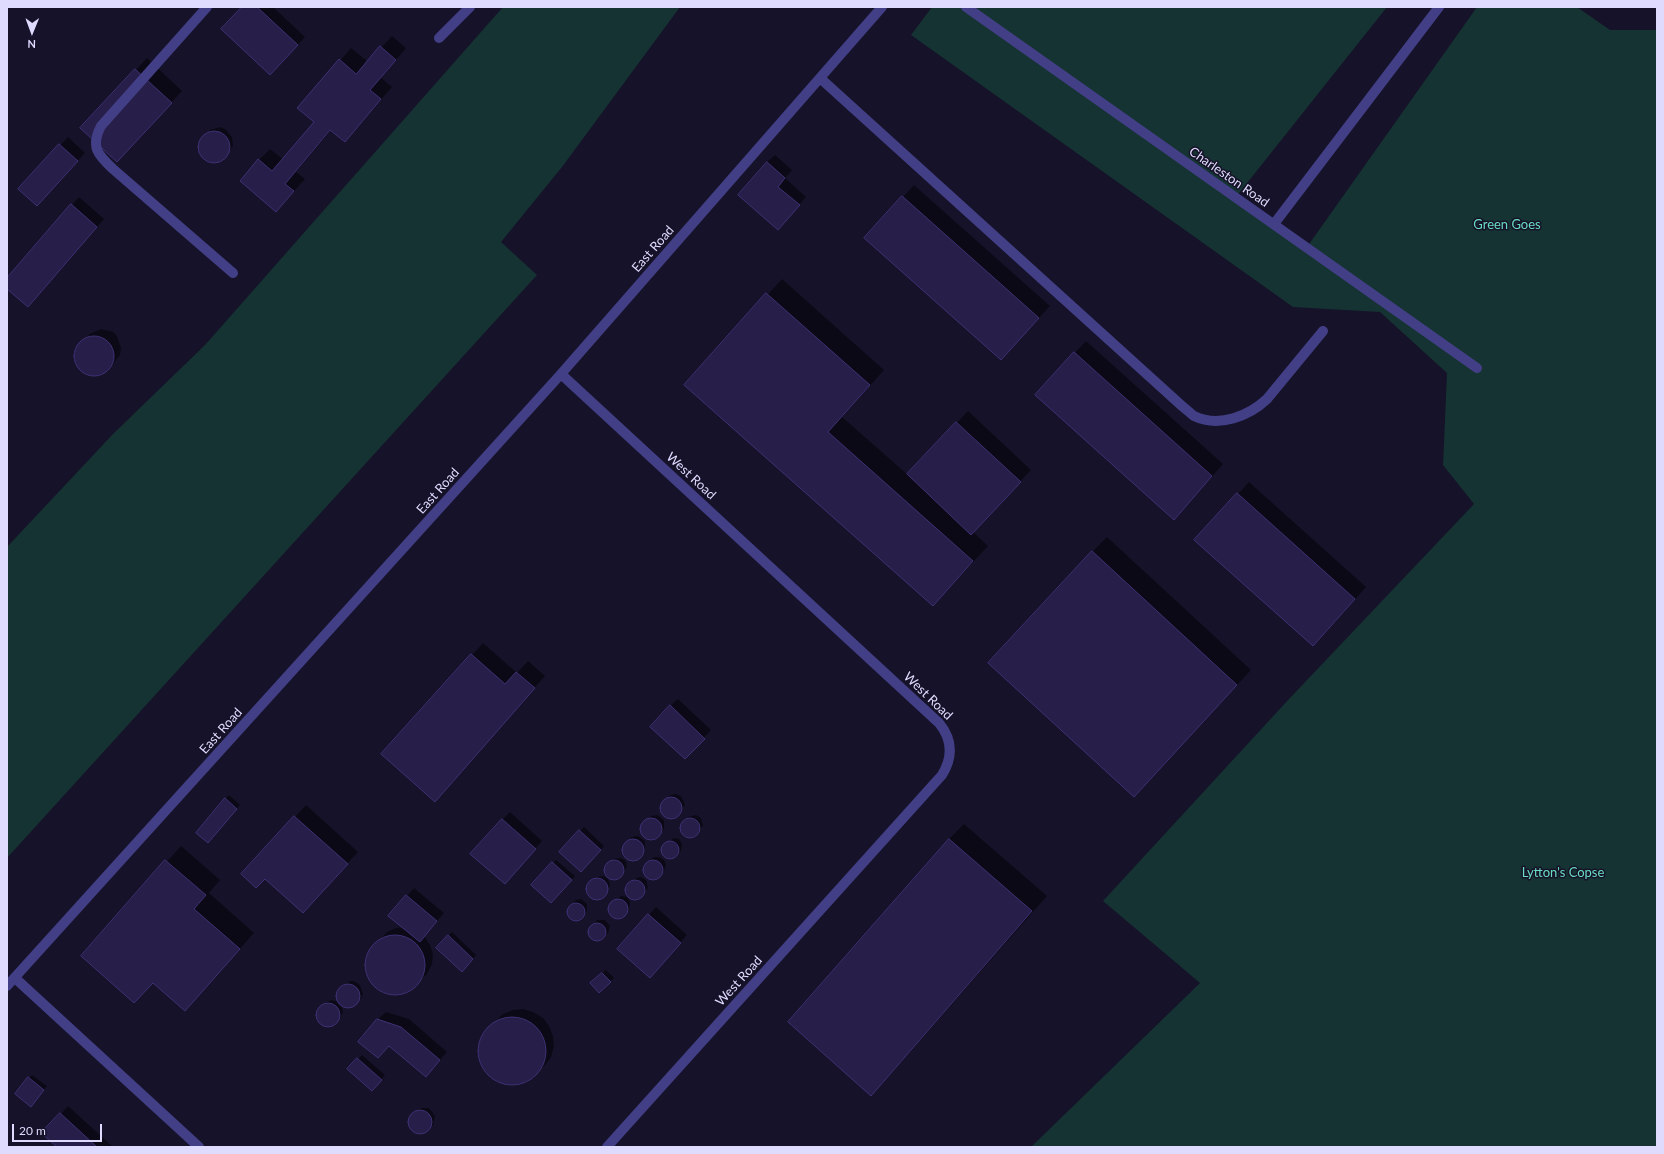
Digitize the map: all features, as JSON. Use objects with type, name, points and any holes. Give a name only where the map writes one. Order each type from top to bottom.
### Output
[{"type":"lane","points":[[207,7],[100,126],[96,135],[96,146],[100,156],[113,169],[233,273]]},
{"type":"lane","points":[[439,38],[470,7]]},
{"type":"lane","name":"East Road","points":[[7,986],[561,374],[882,7]]},
{"type":"lane","name":"Charleston Road","points":[[966,7],[1477,368]]},
{"type":"lane","points":[[1274,224],[1439,7]]},
{"type":"lane","points":[[820,78],[1194,416],[1205,419],[1225,420],[1232,419],[1258,408],[1323,330]]},
{"type":"lane","name":"West Road","points":[[561,374],[939,723],[946,732],[950,742],[951,756],[948,766],[942,775],[607,1147]]},
{"type":"lane","points":[[14,978],[199,1147]]},
{"type":"green space","points":[[503,7],[680,7],[562,167],[501,242],[537,275],[7,858],[7,547],[113,434],[205,345]]},
{"type":"green space","points":[[932,7],[1387,7],[1236,197],[1307,247],[1477,7],[1577,7],[1610,30],[1657,30],[1657,1147],[1031,1147],[1200,983],[1103,901],[1289,699],[1474,504],[1443,465],[1447,373],[1380,312],[1293,307],[911,35]]},
{"type":"building","points":[[242,7],[257,7],[298,45],[270,75],[221,29]]},
{"type":"building","points":[[380,46],[396,60],[370,90],[381,99],[345,142],[330,130],[285,184],[294,191],[276,212],[240,181],[258,159],[272,171],[314,122],[297,108],[339,59],[356,74]]},
{"type":"building","points":[[135,69],[172,103],[117,162],[80,128]]},
{"type":"building","points":[[211,131],[217,131],[227,138],[230,147],[229,153],[223,160],[217,163],[211,163],[201,156],[198,150],[198,144],[205,134]]},
{"type":"building","points":[[59,144],[78,161],[37,206],[18,189]]},
{"type":"building","points":[[767,162],[785,178],[778,187],[800,205],[778,230],[738,195]]},
{"type":"building","points":[[902,196],[1039,318],[1001,360],[864,238]]},
{"type":"building","points":[[71,204],[97,227],[28,307],[7,289],[7,278]]},
{"type":"building","points":[[766,293],[870,385],[828,432],[973,561],[933,606],[684,385]]},
{"type":"building","points":[[94,336],[102,338],[108,342],[112,348],[114,356],[112,364],[108,370],[102,374],[94,376],[86,374],[80,370],[76,364],[74,356],[76,348],[80,342],[86,338]]},
{"type":"building","points":[[1074,352],[1212,476],[1174,520],[1035,395]]},
{"type":"building","points":[[956,422],[1021,482],[971,535],[907,474]]},
{"type":"building","points":[[1237,493],[1355,599],[1313,646],[1194,540]]},
{"type":"building","points":[[1092,551],[1237,685],[1134,797],[988,663]]},
{"type":"building","points":[[471,654],[505,684],[516,672],[535,688],[435,802],[381,754]]},
{"type":"building","points":[[670,705],[705,739],[685,759],[650,727]]},
{"type":"building","points":[[671,797],[679,800],[682,808],[679,816],[671,819],[663,816],[660,808],[663,800]]},
{"type":"building","points":[[225,798],[237,809],[208,843],[196,833]]},
{"type":"building","points":[[294,816],[348,864],[303,913],[265,879],[256,888],[241,874]]},
{"type":"building","points":[[651,818],[659,821],[662,829],[659,837],[651,840],[643,837],[640,829],[643,821]]},
{"type":"building","points":[[690,818],[697,821],[700,828],[697,835],[690,838],[683,835],[680,828],[683,821]]},
{"type":"building","points":[[502,819],[536,849],[505,884],[470,854]]},
{"type":"building","points":[[579,830],[601,850],[581,872],[559,852]]},
{"type":"building","points":[[633,839],[637,840],[643,846],[643,854],[637,860],[633,861],[629,860],[623,854],[622,850],[623,846],[629,840]]},
{"type":"building","points":[[949,839],[1032,911],[871,1096],[788,1022]]},
{"type":"building","points":[[666,841],[674,841],[679,846],[677,857],[674,859],[666,859],[661,854],[661,846]]},
{"type":"building","points":[[165,860],[206,895],[194,909],[240,949],[185,1011],[153,983],[134,1003],[81,956]]},
{"type":"building","points":[[614,860],[621,863],[624,870],[621,877],[614,880],[607,877],[604,870],[607,863]]},
{"type":"building","points":[[653,860],[660,863],[663,870],[660,877],[653,880],[646,877],[643,870],[646,863]]},
{"type":"building","points":[[552,862],[572,880],[551,903],[531,885]]},
{"type":"building","points":[[597,878],[601,879],[607,885],[607,893],[601,899],[597,900],[593,899],[587,893],[586,889],[587,885],[593,879]]},
{"type":"building","points":[[635,880],[642,883],[645,890],[642,897],[635,900],[628,897],[625,890],[628,883]]},
{"type":"building","points":[[406,895],[437,921],[420,942],[388,916]]},
{"type":"building","points":[[618,899],[625,902],[628,909],[625,916],[618,919],[611,916],[608,909],[611,902]]},
{"type":"building","points":[[572,903],[580,903],[585,908],[583,919],[580,921],[572,921],[567,916],[567,908]]},
{"type":"building","points":[[648,914],[681,943],[650,978],[617,949]]},
{"type":"building","points":[[597,923],[604,925],[606,932],[604,939],[597,941],[590,939],[588,932],[590,925]]},
{"type":"building","points":[[389,935],[401,935],[412,940],[420,948],[425,959],[423,977],[412,990],[401,995],[389,995],[378,990],[370,982],[365,971],[365,959],[370,948],[378,940]]},
{"type":"building","points":[[448,935],[473,959],[462,972],[436,948]]},
{"type":"building","points":[[602,973],[611,982],[599,993],[590,983]]},
{"type":"building","points":[[348,984],[356,988],[360,996],[356,1004],[348,1008],[340,1004],[336,996],[340,988]]},
{"type":"building","points":[[328,1003],[333,1004],[339,1010],[339,1020],[333,1026],[328,1027],[323,1026],[317,1020],[316,1015],[317,1010],[323,1004]]},
{"type":"building","points":[[505,1017],[519,1017],[531,1022],[541,1032],[546,1044],[546,1058],[541,1070],[531,1080],[519,1085],[505,1085],[493,1080],[483,1070],[478,1058],[478,1044],[483,1032],[493,1022]]},
{"type":"building","points":[[377,1019],[401,1027],[440,1060],[426,1077],[389,1046],[378,1058],[358,1042]]},
{"type":"building","points":[[357,1058],[382,1080],[372,1091],[347,1069]]},
{"type":"building","points":[[28,1077],[44,1090],[31,1107],[15,1094]]},
{"type":"building","points":[[420,1110],[428,1114],[432,1122],[428,1130],[420,1134],[412,1130],[408,1122],[412,1114]]},
{"type":"building","points":[[60,1113],[97,1147],[57,1147],[41,1133]]},
{"type":"park label","name":"Green Goes","points":[[1507,225]]},
{"type":"park label","name":"Lytton's Copse","points":[[1563,873]]}]
